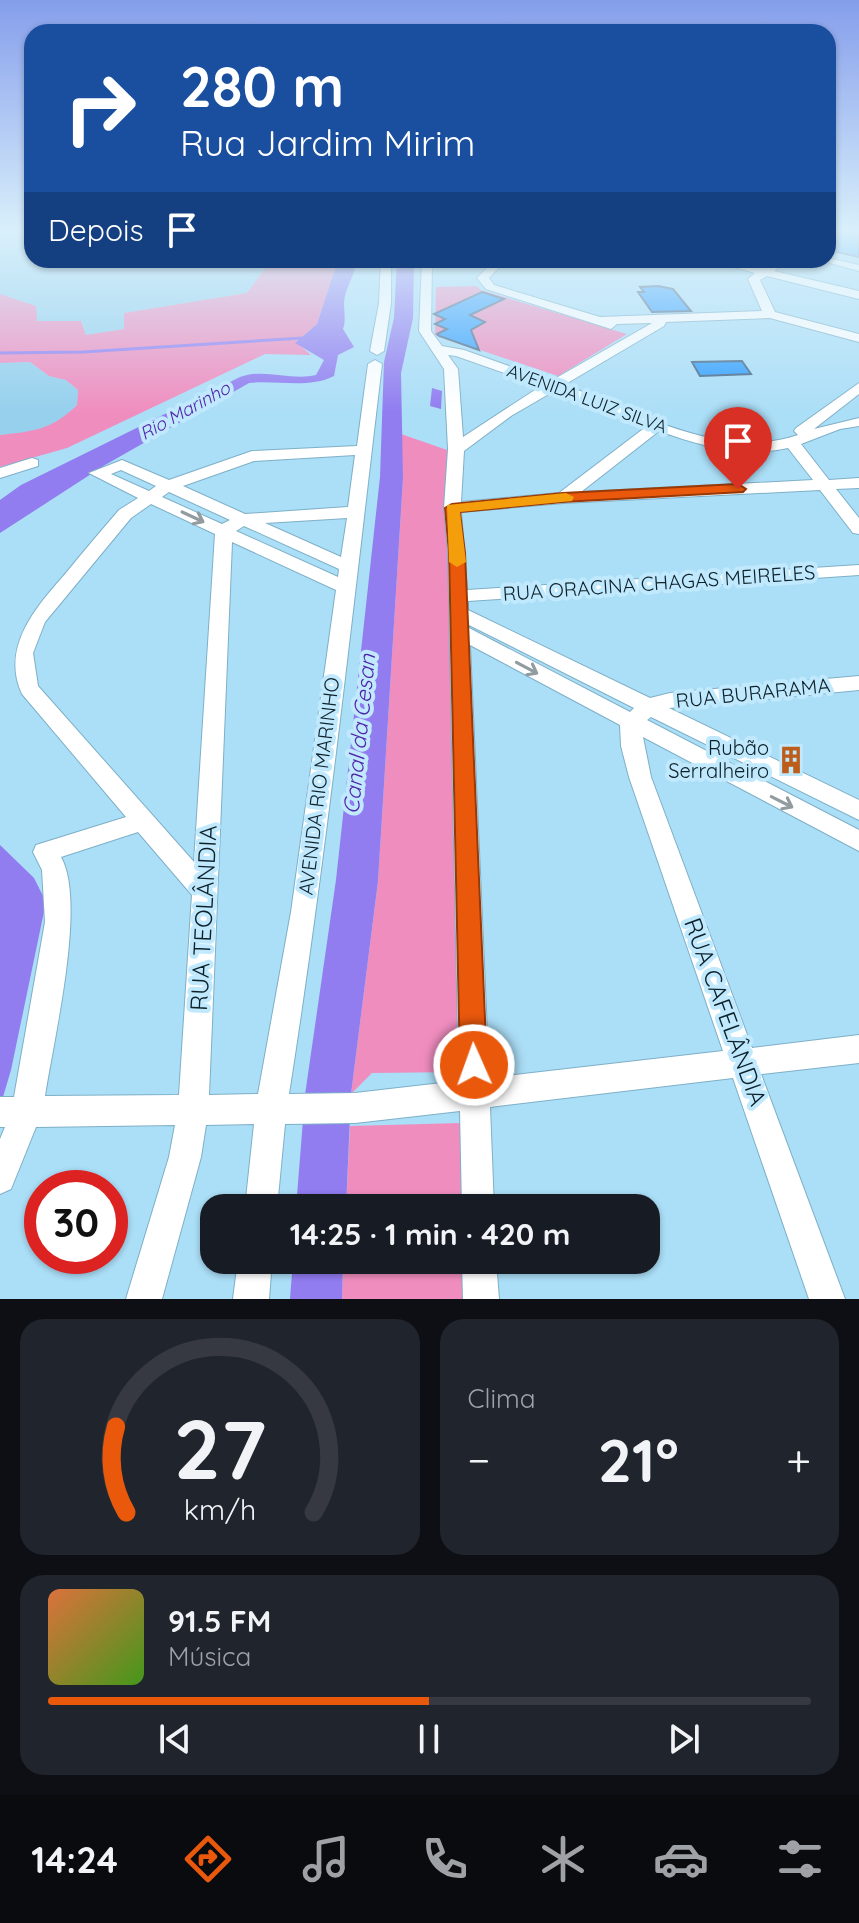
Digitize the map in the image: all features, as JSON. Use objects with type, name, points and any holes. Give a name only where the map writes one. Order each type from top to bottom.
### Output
[{"type":"street","name":"AVENIDA RIO MARINHO","points":[[264,1194],[282,1108],[354,512],[385,292]]},
{"type":"street","points":[[426,292],[425,331],[451,369],[456,449],[452,508],[459,613],[478,1194]]},
{"type":"street","points":[[505,292],[637,334]]},
{"type":"street","points":[[760,292],[770,314]]},
{"type":"street","points":[[600,321],[770,314],[859,338]]},
{"type":"street","points":[[456,449],[506,413],[654,324],[679,318]]},
{"type":"street","name":"AVENIDA LUIZ SILVA","points":[[437,349],[459,353],[555,386],[658,425],[742,447],[793,444],[841,424],[859,422]]},
{"type":"street","points":[[859,387],[800,432],[793,444],[859,529]]},
{"type":"street","points":[[835,408],[859,406]]},
{"type":"street","points":[[563,498],[658,425]]},
{"type":"street","points":[[205,893],[39,701],[25,679],[22,658],[26,638],[37,619],[125,514],[148,496],[169,485],[252,456],[364,450]]},
{"type":"street","points":[[0,473],[32,463]]},
{"type":"street","points":[[346,576],[234,525],[148,496],[97,473],[122,465],[169,485],[234,525],[354,512]]},
{"type":"street","points":[[452,508],[563,498],[859,483]]},
{"type":"street","name":"RUA TEOLÂNDIA","points":[[144,1299],[185,1157],[193,1108],[205,893],[234,525]]},
{"type":"street","name":"RUA ORACINA CHAGAS MEIRELES","points":[[459,613],[859,570]]},
{"type":"street","points":[[459,613],[859,841]]},
{"type":"street","name":"RUA BURARAMA","points":[[640,715],[702,695],[859,683]]},
{"type":"street","points":[[640,715],[859,811]]},
{"type":"street","name":"RUA CAFELÂNDIA","points":[[640,715],[632,746],[640,777],[827,1299]]},
{"type":"street","points":[[0,1178],[12,1111],[58,922],[55,870],[45,852],[106,835],[143,820]]},
{"type":"street","points":[[12,1111],[355,1108],[859,1049]]},
{"type":"street","points":[[251,1299],[254,1274]]},
{"type":"street","points":[[480,1274],[481,1299]]},
{"type":"shaded area","points":[[248,292],[125,313],[124,329],[86,335],[81,321],[36,321],[36,306],[0,294]]},
{"type":"shaded area","points":[[328,292],[317,324],[296,342],[311,355],[265,354],[67,448],[0,467],[0,435],[33,430],[59,420],[77,405],[78,390],[66,380],[49,376],[30,362],[0,363],[0,294],[36,306],[37,321],[81,321],[86,335],[124,329],[124,313],[247,293]]},
{"type":"shaded area","points":[[436,292],[486,292],[627,334],[558,376],[435,335]]},
{"type":"shaded area","points":[[30,362],[49,376],[66,380],[78,390],[77,405],[58,422],[33,432],[0,435],[0,363]]},
{"type":"shaded area","points":[[401,434],[450,451],[460,1072],[372,1073],[351,1094],[378,881],[403,478]]},
{"type":"shaded area","points":[[461,1123],[462,1194],[347,1194],[350,1126]]},
{"type":"shaded area","points":[[343,1274],[463,1274],[464,1299],[342,1299]]},
{"type":"water","name":"Rio Marinho","points":[[328,292],[347,292],[343,329],[354,347],[338,355],[334,376],[303,383],[249,383],[105,465],[0,533],[0,500],[21,485],[240,377],[259,374],[316,375],[324,360],[295,343],[317,324]]},
{"type":"water","name":"Canal da Cesan","points":[[395,292],[413,292],[413,318],[401,373],[403,478],[378,881],[351,1094],[347,1194],[297,1194],[305,1095],[336,880],[380,477],[384,362],[394,318]]},
{"type":"water","points":[[0,845],[34,878],[46,902],[11,1070],[0,1107]]},
{"type":"water","points":[[292,1274],[343,1274],[342,1299],[290,1299]]},
{"type":"building","points":[[482,292],[504,299],[470,315],[485,322],[471,330],[479,350],[437,334],[447,329],[435,324],[445,319],[434,314]]},
{"type":"building","points":[[638,292],[675,292],[691,311],[652,312]]},
{"type":"building","points":[[742,361],[751,374],[700,376],[692,362]]},
{"type":"waterway","points":[[0,353],[83,352],[303,338]]},
{"type":"waterway","points":[[436,391],[436,406]]},
{"type":"slow traffic","points":[[457,562],[452,508],[566,497]]},
{"type":"place","name":"Rubão Serralheiro","points":[[791,760]]},
{"type":"route","points":[[474,1065],[457,553],[452,508],[563,498],[738,489]]}]
